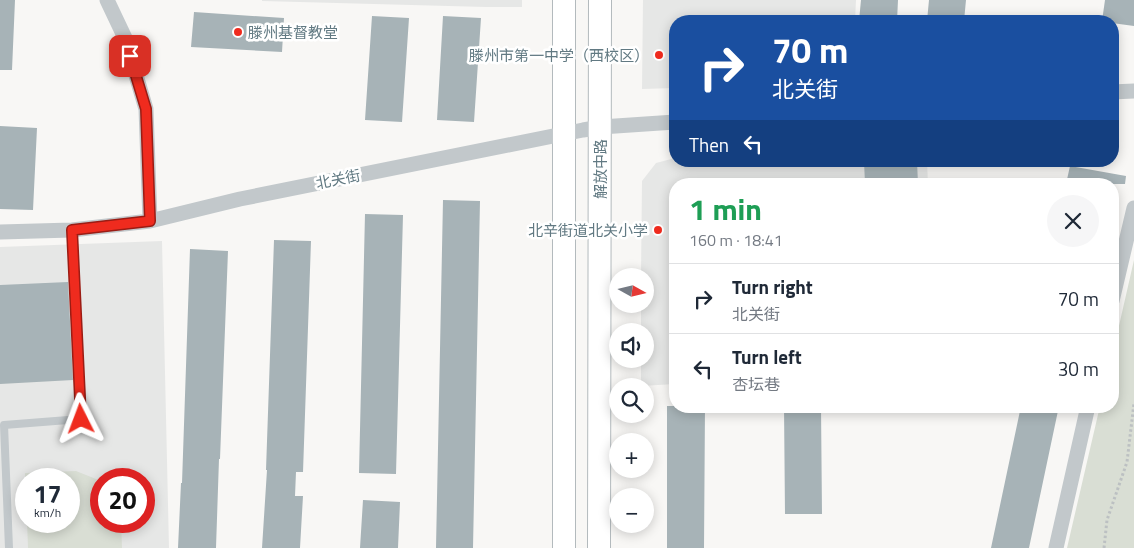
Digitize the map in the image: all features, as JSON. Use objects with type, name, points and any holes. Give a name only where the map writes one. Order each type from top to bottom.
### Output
[{"type":"main road","points":[[564,0],[564,548]]},
{"type":"main road","name":"解放中路","points":[[599,548],[600,0]]},
{"type":"street","points":[[107,0],[125,38],[146,109],[150,221]]},
{"type":"street","points":[[1119,92],[1134,91]]},
{"type":"street","name":"北关街","points":[[0,232],[72,230],[150,221],[240,199],[564,134],[601,127],[669,122]]},
{"type":"street","points":[[1119,272],[1134,208]]},
{"type":"street","points":[[1056,548],[1086,413]]},
{"type":"lane","points":[[9,548],[4,425],[81,419],[72,230]]},
{"type":"path","points":[[1104,548],[1107,520],[1127,462],[1134,403]]},
{"type":"shaded area","name":"滕州市第一中学（西校区）","points":[[522,0],[522,7],[262,1]]},
{"type":"shaded area","name":"滕州市第一中学（西校区）","points":[[643,0],[856,0],[855,15],[669,15],[669,88],[642,89]]},
{"type":"shaded area","points":[[669,160],[669,167],[927,167],[928,178],[669,178],[669,384],[654,385],[654,378],[641,378],[641,368],[654,368],[654,323],[641,323],[641,313],[654,313],[654,268],[641,268],[642,181],[656,163]]},
{"type":"shaded area","points":[[162,241],[169,548],[0,548],[0,247]]},
{"type":"shaded area","points":[[1134,260],[1134,548],[1067,548],[1098,413],[1119,413],[1119,326]]},
{"type":"shaded area","points":[[80,473],[90,477],[90,533],[121,533],[122,548],[28,548],[27,533],[80,533]]},
{"type":"building","points":[[0,0],[15,0],[12,70],[0,70]]},
{"type":"building","points":[[861,0],[898,0],[897,15],[860,15]]},
{"type":"building","points":[[929,0],[966,0],[965,15],[928,15]]},
{"type":"building","points":[[1105,0],[1134,0],[1134,26],[1119,24],[1119,15],[1103,15]]},
{"type":"building","name":"滕州基督教堂","points":[[194,12],[284,18],[282,52],[191,47]]},
{"type":"building","points":[[372,16],[409,18],[402,122],[365,120]]},
{"type":"building","points":[[443,16],[481,18],[474,122],[437,120]]},
{"type":"building","points":[[0,126],[37,128],[33,210],[0,209]]},
{"type":"building","points":[[864,167],[917,167],[918,178],[865,178]]},
{"type":"building","points":[[1070,167],[1126,176],[1125,184],[1119,184],[1119,178],[1067,178]]},
{"type":"building","points":[[443,200],[480,201],[473,548],[436,548]]},
{"type":"building","points":[[365,214],[403,215],[396,474],[359,473]]},
{"type":"building","points":[[274,240],[311,241],[303,472],[296,472],[295,496],[303,496],[300,548],[262,548],[267,470]]},
{"type":"building","points":[[190,249],[228,251],[216,548],[178,548]]},
{"type":"building","points":[[68,282],[73,380],[0,384],[0,285]]},
{"type":"building","points":[[667,406],[669,406],[669,413],[705,413],[704,548],[667,548]]},
{"type":"building","points":[[784,413],[821,413],[822,514],[785,514]]},
{"type":"building","points":[[1020,413],[1058,413],[1029,548],[991,548]]},
{"type":"building","points":[[363,500],[400,502],[398,548],[360,548]]},
{"type":"place","name":"滕州基督教堂","points":[[238,32]]},
{"type":"place","name":"滕州市第一中学（西校区）","points":[[659,55]]},
{"type":"place","name":"北辛街道北关小学","points":[[658,230]]},
{"type":"route","points":[[81,419],[72,230],[150,221],[146,109],[130,56]]}]
